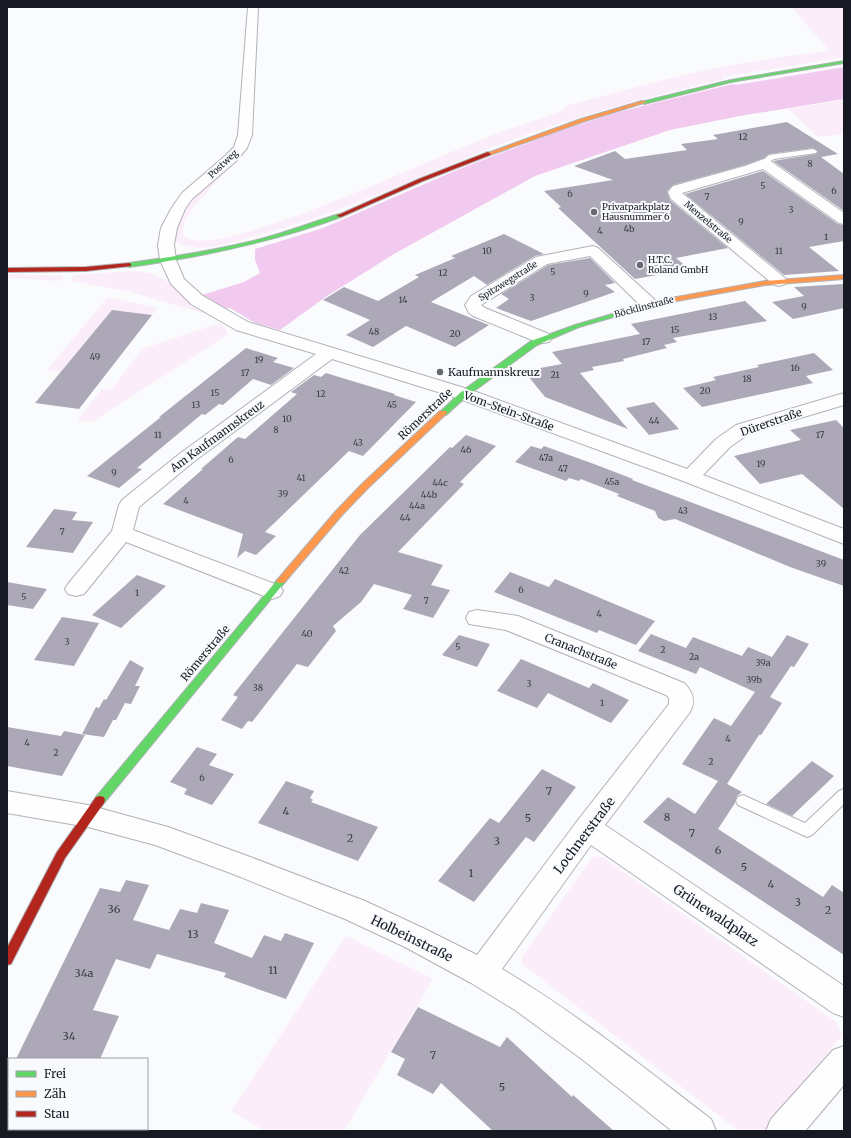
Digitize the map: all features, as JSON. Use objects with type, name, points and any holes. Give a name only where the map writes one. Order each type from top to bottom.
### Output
[{"type":"street","name":"Postweg","points":[[168,260],[166,245],[169,228],[178,209],[187,196],[230,160],[240,148],[245,135],[253,7]]},
{"type":"street","points":[[7,270],[71,270],[139,265],[249,244],[318,223],[486,154],[608,111],[670,94],[728,81],[844,62]]},
{"type":"street","points":[[764,163],[844,220]]},
{"type":"street","name":"Menzelstraße","points":[[764,163],[750,169],[678,189],[675,194],[779,281]]},
{"type":"street","name":"Spitzwegstraße","points":[[543,338],[479,312],[473,305],[477,300],[542,260],[593,251],[649,304]]},
{"type":"street","name":"Vom-Stein-Straße","points":[[168,260],[177,281],[197,300],[220,318],[464,394],[690,477],[844,537]]},
{"type":"street","name":"Böcklinstraße","points":[[464,394],[526,348],[543,338],[571,328],[649,304],[779,281],[844,277]]},
{"type":"street","name":"Am Kaufmannskreuz","points":[[76,589],[122,533],[129,505],[185,460],[331,352]]},
{"type":"street","name":"Römerstraße","points":[[7,960],[61,854],[112,784],[272,591],[350,502],[464,394]]},
{"type":"street","name":"Dürerstraße","points":[[690,477],[723,443],[740,431],[844,399]]},
{"type":"street","points":[[122,533],[272,591]]},
{"type":"street","name":"Cranachstraße","points":[[476,618],[510,622],[675,689],[681,696]]},
{"type":"street","name":"Lochnerstraße","points":[[482,973],[588,828],[681,706],[681,696]]},
{"type":"street","name":"Holbeinstraße","points":[[7,802],[88,816],[158,835],[243,866],[355,910],[415,938],[482,973],[526,1000],[588,1044],[699,1131]]},
{"type":"street","name":"Grünewaldplatz","points":[[588,828],[844,1003]]},
{"type":"street","points":[[784,1131],[844,1061]]},
{"type":"lane","name":"Menzelstraße","points":[[764,163],[772,157],[814,151]]},
{"type":"lane","points":[[742,801],[806,831],[844,795]]},
{"type":"shaded area","points":[[791,7],[844,7],[844,57],[722,77],[724,79],[588,115],[508,141],[337,210],[266,233],[207,248],[187,246],[176,241],[176,230],[180,218],[189,204],[212,178],[245,148],[240,156],[195,205],[185,220],[182,233],[184,236],[193,240],[202,241],[226,238],[287,219],[493,135],[564,110],[566,106],[682,75],[748,62],[829,50]]},
{"type":"shaded area","points":[[844,67],[844,99],[740,116],[670,130],[535,176],[394,254],[327,296],[280,330],[255,323],[230,308],[222,309],[202,295],[244,282],[260,273],[255,260],[255,249],[323,228],[457,170],[548,135],[614,113],[733,84],[736,85]]},
{"type":"shaded area","points":[[844,100],[844,134],[818,137],[788,109]]},
{"type":"shaded area","points":[[133,271],[150,273],[164,279],[206,314],[127,291],[71,281],[74,275]]},
{"type":"shaded area","points":[[7,274],[64,276],[60,281],[7,278]]},
{"type":"shaded area","points":[[108,297],[157,308],[152,315],[112,310],[60,372],[47,370]]},
{"type":"shaded area","points":[[220,323],[226,328],[227,335],[92,422],[77,420],[102,389],[111,390],[142,349]]},
{"type":"shaded area","points":[[593,856],[604,858],[836,1022],[842,1035],[766,1131],[739,1131],[522,964],[522,957]]},
{"type":"shaded area","points":[[346,936],[433,979],[344,1131],[265,1131],[231,1111]]},
{"type":"building","points":[[787,122],[838,154],[821,157],[844,174],[844,211],[773,161],[816,154],[818,151],[813,148],[769,154],[764,158],[745,165],[673,185],[667,191],[670,200],[728,248],[676,258],[689,269],[635,279],[558,208],[561,207],[544,191],[613,180],[574,166],[615,151],[625,159],[687,150],[681,144],[718,139],[713,135]]},
{"type":"building","points":[[763,171],[838,224],[844,225],[844,241],[809,247],[839,271],[784,275],[685,194]]},
{"type":"building","points":[[504,234],[544,254],[535,256],[487,285],[474,276],[431,302],[489,325],[455,347],[406,326],[373,347],[346,335],[370,320],[323,300],[344,287],[378,301],[419,277],[415,275],[455,258],[451,256]]},
{"type":"building","points":[[590,258],[615,283],[605,285],[615,292],[531,321],[496,308],[509,299],[501,294],[548,265]]},
{"type":"building","points":[[844,284],[844,308],[793,319],[772,302],[804,296],[794,287]]},
{"type":"building","points":[[745,301],[767,321],[673,338],[677,342],[664,345],[667,348],[623,359],[624,361],[592,367],[594,370],[580,373],[628,429],[545,397],[524,371],[562,364],[552,352],[640,334],[631,324]]},
{"type":"building","points":[[112,310],[152,315],[79,409],[35,403]]},
{"type":"building","points":[[246,348],[278,358],[273,362],[294,368],[271,385],[253,379],[223,405],[219,404],[205,415],[202,414],[137,468],[142,469],[119,488],[87,476],[161,417],[159,417]]},
{"type":"building","points":[[814,353],[833,370],[806,376],[813,383],[702,407],[683,388],[716,380],[713,377],[759,367],[757,365]]},
{"type":"building","points":[[326,373],[416,402],[363,456],[349,451],[265,532],[276,536],[256,555],[245,551],[237,558],[243,534],[163,504],[238,437],[245,439],[297,394],[291,392],[314,375],[321,377]]},
{"type":"building","points":[[654,402],[679,429],[649,435],[626,408]]},
{"type":"building","points":[[836,420],[844,428],[844,509],[802,474],[760,484],[734,456],[801,440],[790,430]]},
{"type":"building","points":[[466,435],[496,446],[460,482],[464,484],[398,552],[443,565],[431,585],[450,590],[433,618],[403,609],[412,595],[374,584],[361,602],[333,626],[336,631],[308,667],[297,664],[252,722],[248,721],[242,729],[221,720],[238,697],[233,695],[360,535],[450,447],[452,448]]},
{"type":"building","points":[[531,446],[541,449],[544,446],[594,464],[633,479],[632,480],[844,560],[844,586],[790,567],[675,519],[664,521],[658,518],[655,511],[617,496],[619,494],[581,479],[579,481],[569,478],[566,481],[515,462]]},
{"type":"building","points":[[54,509],[77,512],[72,520],[93,522],[73,553],[26,547]]},
{"type":"building","points":[[510,572],[549,587],[555,579],[655,621],[636,645],[599,630],[597,633],[494,592]]},
{"type":"building","points":[[137,575],[166,586],[121,628],[92,615]]},
{"type":"building","points":[[7,582],[47,589],[33,609],[7,605]]},
{"type":"building","points":[[62,617],[99,623],[74,666],[34,660]]},
{"type":"building","points":[[651,634],[686,648],[693,637],[742,656],[748,647],[772,657],[787,635],[809,644],[794,667],[791,666],[770,697],[782,703],[727,784],[742,792],[737,796],[735,803],[718,829],[823,897],[832,885],[844,893],[844,955],[643,822],[668,797],[695,814],[718,781],[682,764],[714,718],[731,726],[755,692],[700,667],[696,674],[638,651]]},
{"type":"building","points":[[459,635],[490,644],[477,667],[442,655]]},
{"type":"building","points":[[521,659],[589,688],[593,683],[629,700],[611,723],[548,693],[537,708],[497,691]]},
{"type":"building","points":[[130,660],[144,668],[135,686],[140,686],[131,704],[125,703],[116,720],[113,720],[104,737],[82,734],[96,707],[99,708],[104,699],[106,700]]},
{"type":"building","points":[[7,727],[61,736],[64,731],[85,735],[62,776],[7,766]]},
{"type":"building","points":[[197,747],[217,754],[209,765],[234,774],[212,805],[184,794],[187,789],[170,782]]},
{"type":"building","points":[[812,761],[834,776],[792,816],[766,804]]},
{"type":"building","points":[[542,769],[576,787],[534,842],[526,837],[474,902],[438,881],[490,818],[499,823]]},
{"type":"building","points":[[286,781],[314,791],[310,798],[313,800],[311,802],[378,827],[358,861],[258,823]]},
{"type":"building","points":[[126,880],[149,885],[133,920],[169,930],[180,909],[197,913],[201,903],[229,910],[214,943],[252,958],[264,935],[281,941],[285,933],[314,943],[286,999],[224,977],[226,973],[157,954],[150,969],[116,959],[93,1010],[119,1016],[100,1058],[16,1058],[100,888],[120,892]]},
{"type":"building","points":[[418,1007],[500,1047],[507,1037],[572,1097],[573,1095],[614,1131],[493,1131],[441,1083],[433,1094],[397,1075],[405,1059],[391,1052]]},
{"type":"traffic: fast","points":[[644,102],[731,81],[844,62]]},
{"type":"traffic: fast","points":[[129,265],[182,257],[261,241],[339,216]]},
{"type":"traffic: fast","points":[[443,413],[464,394],[534,343],[577,326],[660,302]]},
{"type":"traffic: fast","points":[[100,800],[281,581]]},
{"type":"traffic: slow","points":[[488,154],[583,120],[644,102]]},
{"type":"traffic: slow","points":[[660,302],[765,283],[844,277]]},
{"type":"traffic: slow","points":[[281,581],[339,513],[365,486],[443,413]]},
{"type":"traffic: jam","points":[[339,216],[421,180],[488,154]]},
{"type":"traffic: jam","points":[[7,270],[86,269],[129,265]]},
{"type":"traffic: jam","points":[[7,960],[61,855],[100,800]]},
{"type":"place","name":"Privatparkplatz Hausnummer 6","points":[[594,212]]},
{"type":"place","name":"H.T.C. Roland GmbH","points":[[640,265]]},
{"type":"place","name":"Kaufmannskreuz","points":[[440,372]]}]
